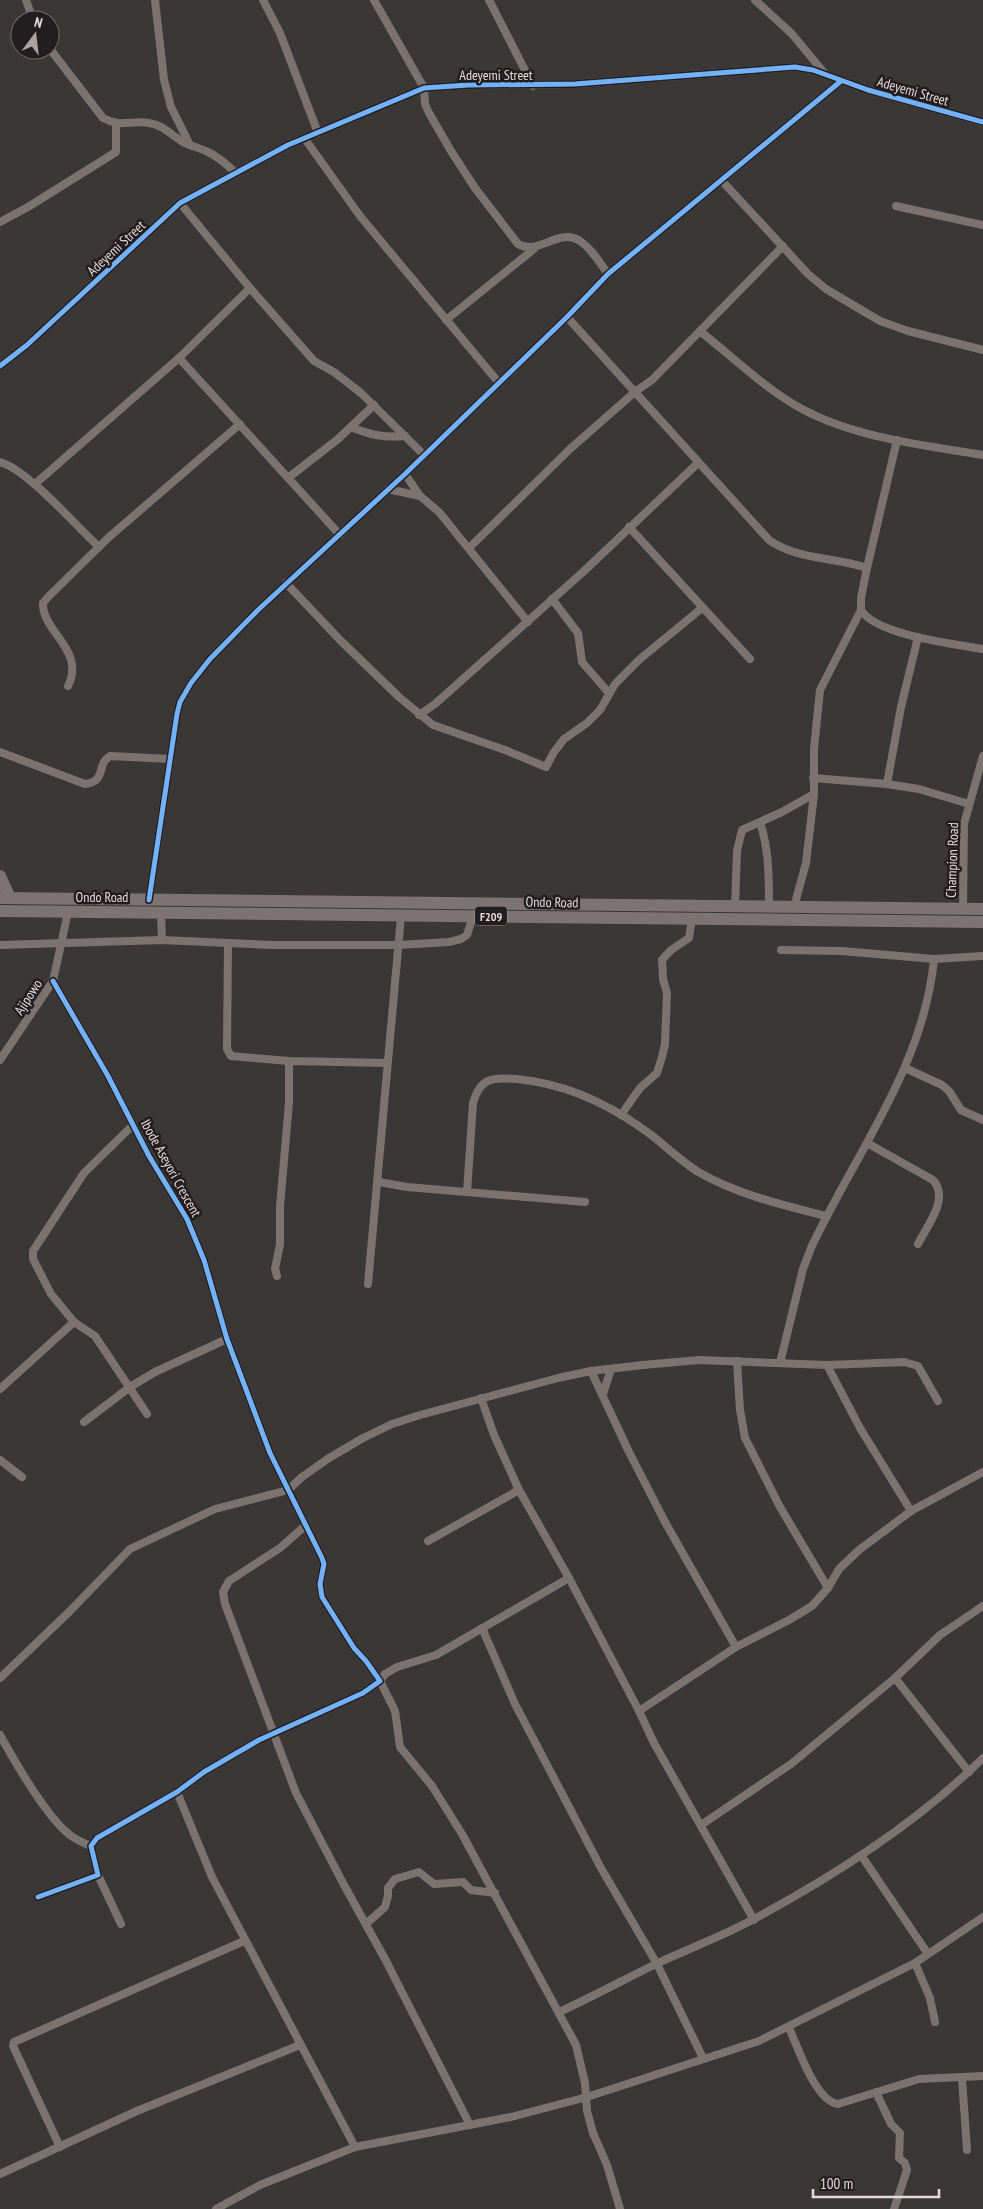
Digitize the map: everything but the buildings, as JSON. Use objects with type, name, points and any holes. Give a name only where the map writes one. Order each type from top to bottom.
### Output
[{"type":"main road","points":[[0,876],[5,898]]},
{"type":"main road","name":"Ondo Road","points":[[5,898],[983,909]]},
{"type":"main road","points":[[588,904],[589,918]]},
{"type":"main road","name":"Ondo Road","points":[[0,911],[983,922]]},
{"type":"street","points":[[155,0],[164,80],[171,107],[190,145]]},
{"type":"street","points":[[263,0],[280,33],[318,133]]},
{"type":"street","points":[[374,0],[424,88],[425,104],[429,113],[475,188],[518,244],[526,248],[535,248]]},
{"type":"street","points":[[489,0],[533,86]]},
{"type":"street","points":[[755,0],[792,34],[827,76]]},
{"type":"street","points":[[59,60],[104,118],[116,123],[148,122],[162,127],[190,145],[216,156],[236,173]]},
{"type":"street","name":"Adeyemi Street","points":[[0,366],[26,345],[180,203],[288,145],[424,88],[468,85],[533,86],[695,76],[795,67],[983,122]]},
{"type":"street","points":[[149,900],[180,702],[191,683],[217,652],[286,583],[405,474],[567,317],[608,274],[840,81]]},
{"type":"street","points":[[0,222],[28,207],[116,152],[116,123]]},
{"type":"street","points":[[305,139],[360,216],[499,383]]},
{"type":"street","points":[[722,181],[808,274],[826,288],[880,321],[908,332],[983,350]]},
{"type":"street","points":[[180,203],[250,288],[314,361],[334,372],[374,405],[424,455]]},
{"type":"street","points":[[896,206],[983,225]]},
{"type":"street","points":[[446,320],[535,248],[562,237],[570,237],[580,241],[608,274]]},
{"type":"street","points":[[469,548],[570,449],[636,391],[652,380],[783,246]]},
{"type":"street","points":[[35,484],[179,358],[250,288]]},
{"type":"street","points":[[567,317],[636,391],[768,540],[778,547],[792,552],[848,562],[867,568]]},
{"type":"street","points":[[701,332],[778,394],[802,409],[857,430],[897,440],[983,454]]},
{"type":"street","points":[[179,358],[340,535]]},
{"type":"street","points":[[288,478],[351,427],[374,405]]},
{"type":"street","points":[[68,686],[73,666],[71,659],[46,615],[43,603],[99,547],[240,424]]},
{"type":"street","points":[[351,427],[373,436],[390,438],[405,436]]},
{"type":"street","points":[[794,907],[806,863],[814,794],[820,690],[861,610],[861,598],[867,568],[897,440]]},
{"type":"street","points":[[0,462],[35,484],[99,547]]},
{"type":"street","points":[[419,715],[435,704],[528,622],[698,463]]},
{"type":"street","points":[[405,474],[420,496],[439,512],[528,622]]},
{"type":"street","points":[[388,489],[420,496]]},
{"type":"street","points":[[630,527],[750,659]]},
{"type":"street","points":[[286,583],[340,640],[433,726],[505,750],[546,768],[554,752],[564,739],[587,723],[600,710],[608,692],[640,660],[702,608]]},
{"type":"street","points":[[552,599],[578,632],[582,662],[608,692]]},
{"type":"street","points":[[861,610],[866,618],[876,624],[918,637],[983,649]]},
{"type":"street","points":[[888,784],[901,708],[918,637]]},
{"type":"street","points":[[0,752],[85,784],[93,783],[98,778],[106,758],[110,756],[170,759]]},
{"type":"street","name":"Champion Road","points":[[963,908],[964,824],[983,756]]},
{"type":"street","points":[[814,778],[888,784],[919,789],[969,804]]},
{"type":"street","points":[[735,906],[742,830],[814,794]]},
{"type":"street","points":[[760,822],[766,841],[769,906]]},
{"type":"street","name":"Ajipowo","points":[[0,1060],[53,980],[68,912]]},
{"type":"street","points":[[161,912],[162,940]]},
{"type":"street","points":[[368,1284],[379,1182],[387,1063],[401,916]]},
{"type":"street","points":[[0,945],[162,940],[273,945],[354,943],[398,945],[449,942],[461,939],[470,931],[473,916]]},
{"type":"street","points":[[621,1115],[640,1088],[656,1072],[659,1065],[665,1044],[667,993],[663,979],[662,960],[671,950],[689,938],[692,918]]},
{"type":"street","points":[[228,943],[226,1009],[228,1053],[231,1056],[289,1061],[387,1063]]},
{"type":"street","points":[[781,950],[842,951],[934,959],[983,956]]},
{"type":"street","points":[[780,1363],[803,1269],[826,1216],[867,1143],[905,1068],[922,1026],[932,986],[934,959]]},
{"type":"street","name":"Ibode Aseyori Crescent","points":[[53,980],[194,1234],[204,1260],[227,1339],[270,1453],[322,1558],[324,1564],[320,1584],[322,1597],[354,1648],[366,1660],[380,1681],[395,1712],[400,1747],[432,1786],[462,1834],[576,2045],[591,2125],[607,2165],[620,2209]]},
{"type":"street","points":[[277,1276],[275,1268],[280,1244],[280,1206],[289,1103],[289,1061]]},
{"type":"street","points":[[905,1068],[942,1085],[961,1110],[983,1120]]},
{"type":"street","points":[[467,1192],[472,1103],[476,1090],[482,1083],[492,1079],[542,1082],[584,1096],[621,1115],[642,1128],[699,1172],[714,1180],[757,1197],[826,1216]]},
{"type":"street","points":[[133,1125],[88,1167],[33,1251],[34,1260],[51,1294],[74,1322],[95,1336],[147,1414]]},
{"type":"street","points":[[867,1143],[934,1180],[939,1186],[940,1194],[936,1208],[918,1244]]},
{"type":"street","points":[[379,1182],[585,1202]]},
{"type":"street","points":[[0,1389],[74,1322]]},
{"type":"street","points":[[84,1422],[130,1387],[155,1372],[227,1339]]},
{"type":"street","points":[[0,1678],[69,1612],[130,1549],[215,1509],[288,1490],[302,1477],[329,1458],[370,1435],[420,1415],[591,1371],[699,1360],[827,1365],[904,1362],[913,1364],[921,1370],[938,1401]]},
{"type":"street","points":[[737,1361],[740,1410],[745,1438],[780,1508],[828,1588]]},
{"type":"street","points":[[827,1365],[860,1428],[911,1512]]},
{"type":"street","points":[[603,1394],[610,1369]]},
{"type":"street","points":[[591,1371],[629,1452],[665,1522],[736,1647]]},
{"type":"street","points":[[481,1398],[494,1435],[519,1490],[569,1578],[654,1743],[754,1920]]},
{"type":"street","points":[[0,1460],[22,1477]]},
{"type":"street","points":[[639,1711],[736,1647],[812,1606],[828,1588],[839,1569],[859,1550],[911,1512],[983,1472]]},
{"type":"street","points":[[428,1541],[519,1490]]},
{"type":"street","points":[[306,1525],[280,1548],[229,1581],[223,1592],[225,1604],[300,1801],[470,2125]]},
{"type":"street","points":[[91,1846],[97,1838],[177,1792],[204,1772],[273,1733],[363,1693],[380,1681],[385,1674],[397,1667],[436,1654],[569,1578]]},
{"type":"street","points":[[701,1825],[791,1764],[896,1678],[940,1635],[983,1606]]},
{"type":"street","points":[[482,1628],[515,1704],[576,1823],[623,1908],[657,1964],[704,2058]]},
{"type":"street","points":[[896,1678],[969,1772]]},
{"type":"street","points":[[0,1735],[40,1799],[60,1825],[70,1835],[91,1846],[98,1875],[121,1924]]},
{"type":"street","points":[[559,2012],[657,1964],[754,1920],[861,1854],[951,1788],[983,1758]]},
{"type":"street","points":[[177,1792],[212,1877],[244,1941],[355,2147]]},
{"type":"street","points":[[861,1854],[928,1954]]},
{"type":"street","points":[[366,1924],[385,1908],[390,1884],[395,1879],[415,1872],[422,1873],[434,1884],[463,1882],[471,1890],[495,1893]]},
{"type":"street","points":[[38,1897],[98,1875]]},
{"type":"street","points":[[216,2209],[228,2206],[260,2185],[355,2147],[470,2125],[587,2097],[639,2082],[704,2058],[759,2041],[789,2028],[915,1963],[983,1917]]},
{"type":"street","points":[[60,2147],[12,2046],[14,2042],[244,1941]]},
{"type":"street","points":[[915,1963],[930,1998],[935,2022]]},
{"type":"street","points":[[789,2028],[821,2094],[828,2101],[838,2104],[919,2079],[983,2076]]},
{"type":"street","points":[[0,2174],[146,2107],[300,2045]]},
{"type":"street","points":[[962,2078],[967,2150]]},
{"type":"street","points":[[876,2092],[891,2124],[900,2133],[899,2158],[907,2170],[894,2209]]},
{"type":"cycle path","points":[[0,366],[27,345],[180,203],[288,145],[424,88],[468,85],[575,84],[795,67],[813,70],[868,90],[983,122]]},
{"type":"cycle path","points":[[149,900],[180,702],[191,683],[210,659],[258,610],[405,474],[567,317],[608,274],[841,81]]},
{"type":"cycle path","points":[[38,1897],[98,1875],[91,1846],[97,1838],[177,1792],[204,1772],[259,1740],[363,1693],[380,1681],[354,1648],[322,1597],[320,1584],[324,1564],[322,1558],[270,1453],[227,1339],[204,1260],[187,1219],[149,1156],[108,1076],[53,981]]}]
